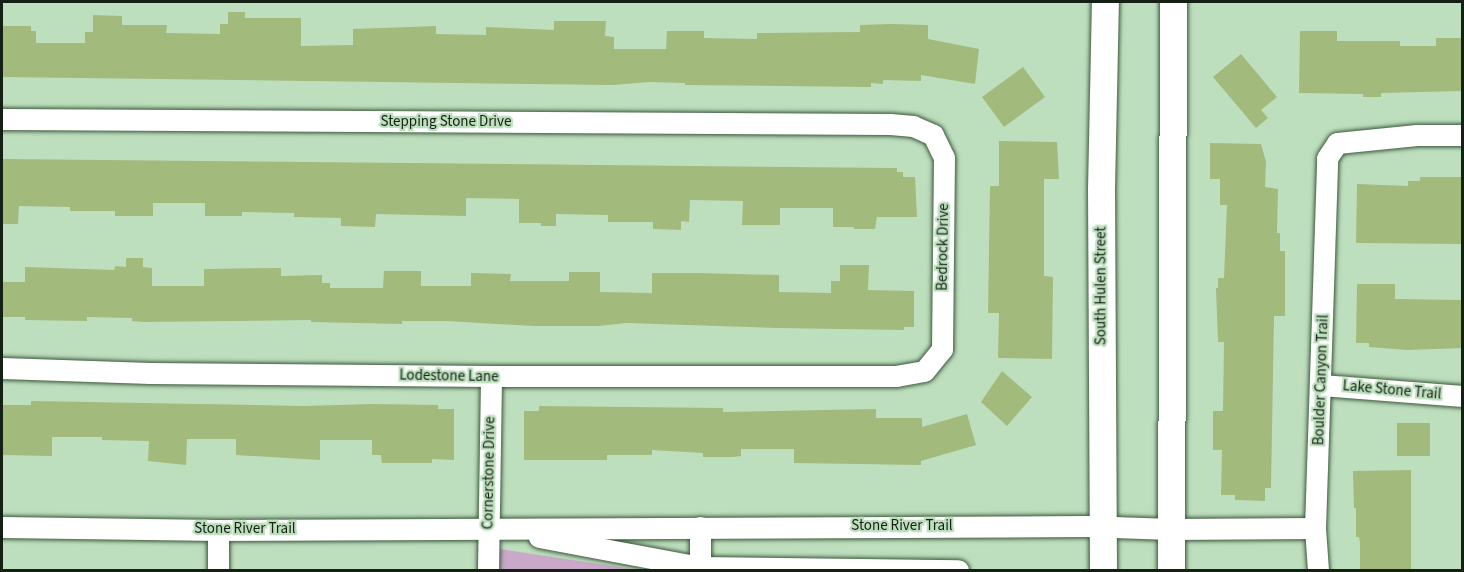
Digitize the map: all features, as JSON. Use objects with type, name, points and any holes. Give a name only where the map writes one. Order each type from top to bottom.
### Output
[{"type":"main road","name":"South Hulen Street","points":[[1103,570],[1101,189],[1105,2]]},
{"type":"main road","points":[[1171,570],[1173,2]]},
{"type":"street","name":"Stepping Stone Drive","points":[[2,119],[890,124]]},
{"type":"street","name":"Bedrock Drive","points":[[890,124],[912,126],[933,135],[944,158],[942,349],[924,371],[896,376]]},
{"type":"street","name":"Boulder Canyon Trail","points":[[1318,570],[1315,528],[1322,385],[1327,158],[1337,143],[1418,135],[1462,135]]},
{"type":"street","name":"Lodestone Lane","points":[[2,368],[150,373],[896,376]]},
{"type":"street","name":"Cornerstone Drive","points":[[488,570],[491,376]]},
{"type":"street","name":"Lake Stone Trail","points":[[1322,385],[1462,396]]},
{"type":"street","name":"Stone River Trail","points":[[2,527],[218,530],[1102,526],[1171,529],[1315,528]]},
{"type":"street","points":[[700,527],[700,569]]},
{"type":"street","name":"Stone River Trail","points":[[489,528],[700,569],[958,570]]},
{"type":"street","points":[[218,530],[218,570]]},
{"type":"shaded area","points":[[500,549],[638,570],[500,570]]},
{"type":"building","points":[[228,12],[245,12],[245,18],[301,18],[301,46],[353,45],[353,29],[436,26],[436,34],[486,35],[486,27],[554,30],[554,21],[606,21],[605,36],[614,37],[614,49],[666,49],[667,31],[704,31],[704,38],[757,39],[757,33],[860,32],[860,25],[891,24],[928,25],[928,39],[979,49],[975,84],[921,75],[921,81],[883,80],[883,84],[871,83],[871,87],[685,85],[685,83],[649,82],[613,85],[2,77],[2,26],[31,26],[31,31],[36,31],[36,43],[85,43],[85,32],[93,32],[93,15],[122,16],[122,25],[167,25],[166,33],[220,34],[220,24],[228,24]]},
{"type":"building","points":[[1300,31],[1337,31],[1337,41],[1400,41],[1400,46],[1436,46],[1436,38],[1462,38],[1462,91],[1381,93],[1381,97],[1363,97],[1363,94],[1299,93]]},
{"type":"building","points":[[1241,54],[1277,97],[1261,110],[1268,118],[1256,128],[1213,77]]},
{"type":"building","points":[[1023,67],[1045,97],[1004,127],[982,97]]},
{"type":"building","points":[[999,141],[1057,142],[1059,179],[1044,179],[1044,276],[1053,277],[1052,359],[998,358],[999,313],[988,313],[990,186],[999,186]]},
{"type":"building","points":[[1210,143],[1261,144],[1266,162],[1265,187],[1278,189],[1277,233],[1280,233],[1280,251],[1285,251],[1285,316],[1274,316],[1271,488],[1265,488],[1265,501],[1235,500],[1235,495],[1221,495],[1222,450],[1213,450],[1213,411],[1223,411],[1224,342],[1218,342],[1216,288],[1218,288],[1218,278],[1224,278],[1227,205],[1220,205],[1220,179],[1210,179]]},
{"type":"building","points":[[2,159],[897,168],[897,172],[903,172],[903,177],[915,177],[917,217],[877,217],[875,229],[854,229],[854,227],[833,227],[833,208],[780,208],[780,225],[742,225],[743,201],[690,200],[689,222],[681,221],[681,230],[653,229],[653,222],[608,222],[608,215],[556,214],[556,226],[541,226],[541,223],[519,223],[519,199],[466,198],[466,216],[376,214],[375,227],[341,226],[341,218],[294,217],[294,213],[242,212],[242,216],[205,216],[205,203],[153,203],[153,216],[115,216],[115,211],[70,211],[70,207],[19,206],[18,224],[2,224]]},
{"type":"building","points":[[1420,177],[1462,177],[1462,244],[1356,243],[1357,184],[1408,186],[1408,181],[1420,181]]},
{"type":"building","points":[[126,258],[143,258],[143,267],[152,268],[152,286],[204,286],[204,269],[281,268],[281,276],[322,275],[322,283],[330,283],[330,288],[383,288],[384,271],[421,271],[421,286],[471,286],[471,273],[511,274],[510,281],[569,281],[569,272],[600,272],[600,292],[652,293],[652,273],[698,273],[779,275],[779,292],[831,293],[831,281],[840,281],[840,265],[869,265],[868,290],[914,291],[914,327],[904,327],[904,330],[626,323],[599,326],[534,326],[446,321],[402,321],[402,324],[311,322],[311,320],[144,322],[132,321],[132,318],[87,317],[87,321],[25,320],[25,317],[2,317],[2,282],[25,282],[25,267],[114,270],[115,266],[126,267]]},
{"type":"building","points":[[1357,284],[1395,284],[1395,299],[1462,300],[1462,348],[1407,350],[1369,347],[1369,343],[1356,343]]},
{"type":"building","points":[[1002,371],[1032,397],[1007,426],[981,402]]},
{"type":"building","points":[[31,401],[304,406],[438,405],[438,409],[454,409],[454,460],[432,459],[432,463],[382,463],[381,455],[372,455],[372,440],[320,440],[320,460],[236,455],[236,439],[187,439],[186,465],[148,461],[149,441],[102,440],[102,437],[52,437],[52,456],[2,455],[2,405],[31,405]]},
{"type":"building","points":[[539,406],[723,408],[723,412],[876,409],[876,418],[922,418],[922,427],[967,414],[976,445],[921,461],[921,465],[794,463],[794,449],[741,449],[741,456],[733,457],[703,457],[703,453],[652,450],[652,455],[607,455],[607,460],[524,460],[524,411],[539,411]]},
{"type":"building","points":[[1397,423],[1430,423],[1430,456],[1397,456]]},
{"type":"building","points":[[1411,470],[1411,570],[1360,570],[1360,543],[1359,537],[1356,537],[1353,471]]}]
